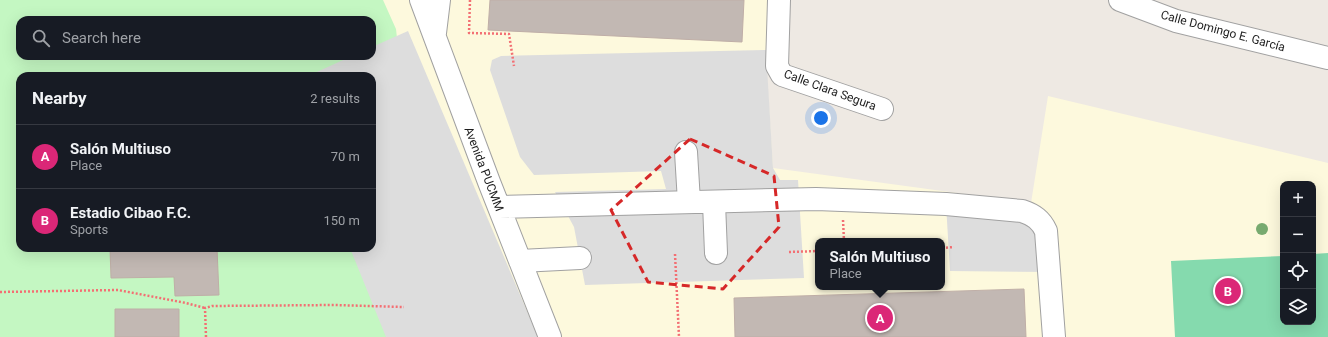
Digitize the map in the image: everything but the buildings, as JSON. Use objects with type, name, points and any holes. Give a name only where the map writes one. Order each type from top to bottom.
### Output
[{"type":"street","name":"Avenida PUCMM","points":[[421,0],[550,337]]},
{"type":"street","points":[[435,38],[439,0]]},
{"type":"street","name":"Calle Clara Segura","points":[[778,0],[777,66],[782,75],[882,109]]},
{"type":"street","name":"Calle Domingo E. García","points":[[1120,0],[1176,21],[1328,58]]},
{"type":"street","points":[[686,152],[689,202]]},
{"type":"street","points":[[499,207],[689,202],[714,203],[816,199],[946,204],[1022,211],[1032,215],[1042,222],[1046,231],[1054,337]]},
{"type":"street","points":[[714,203],[716,253]]},
{"type":"street","points":[[520,261],[580,258]]},
{"type":"path","points":[[470,0],[469,33],[508,34],[514,66]]},
{"type":"path","points":[[945,248],[954,247]]},
{"type":"path","points":[[789,252],[815,251]]},
{"type":"path","points":[[676,254],[680,337]]},
{"type":"path","points":[[0,292],[118,290],[205,308],[212,306],[334,304],[404,307]]},
{"type":"path","points":[[205,308],[206,337]]},
{"type":"highlighted area","points":[[690,139],[774,176],[779,227],[723,289],[648,282],[611,210]]},
{"type":"shaded area","points":[[0,0],[768,0],[767,78],[773,168],[1031,203],[1048,96],[1328,163],[1328,337],[0,337]]},
{"type":"shaded area","points":[[408,31],[538,337],[386,337],[352,252],[376,252],[376,72],[317,72],[343,60],[376,60],[376,45]]},
{"type":"shaded area","points":[[766,50],[773,168],[780,180],[798,180],[804,278],[585,285],[574,227],[555,192],[666,189],[661,171],[534,175],[520,157],[490,70],[492,60],[501,56]]},
{"type":"shaded area","points":[[946,204],[1032,215],[1050,272],[950,271]]},
{"type":"green space","points":[[0,0],[383,0],[396,29],[430,337],[0,337]]},
{"type":"green space","points":[[1328,253],[1328,337],[1175,337],[1171,261],[1280,256],[1280,325],[1316,325],[1316,254]]},
{"type":"place","name":"Estadio Cibao F.C.","points":[[1228,291]]},
{"type":"place","name":"Salón Multiuso","points":[[880,318]]}]
